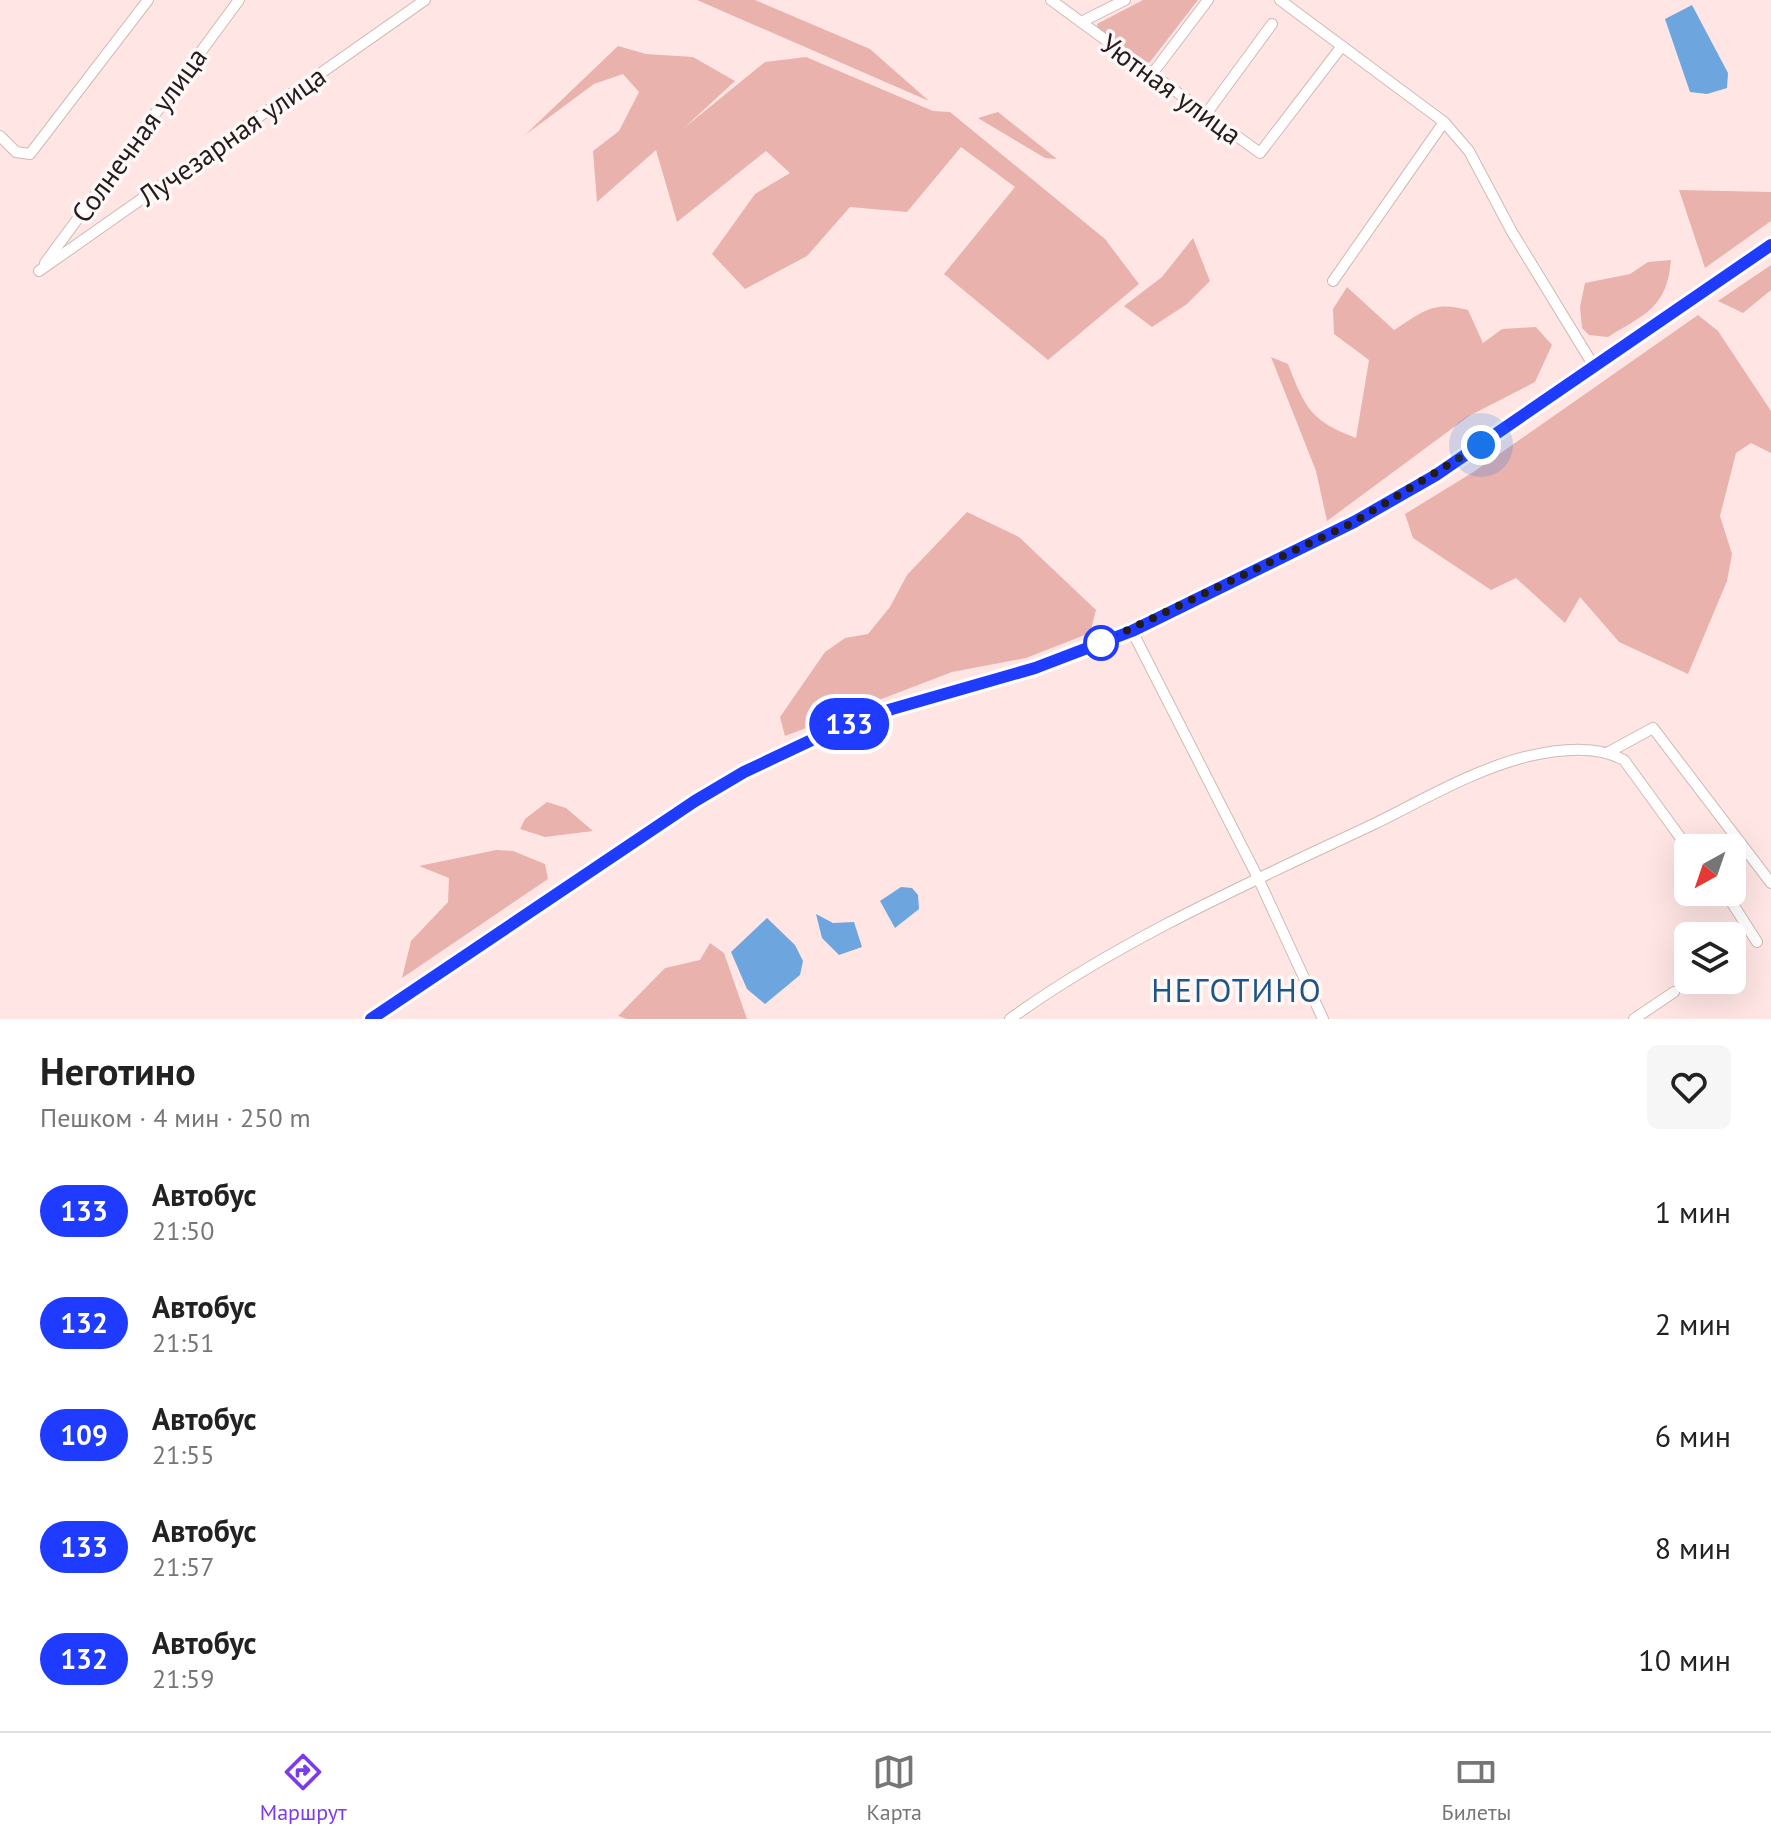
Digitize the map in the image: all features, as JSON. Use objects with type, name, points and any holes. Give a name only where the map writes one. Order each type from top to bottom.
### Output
[{"type":"main road","points":[[371,1019],[695,801],[744,772],[863,718],[1035,668],[1132,631],[1397,498],[1595,368],[1771,245]]},
{"type":"street","points":[[0,136],[23,156],[36,147],[148,0]]},
{"type":"street","name":"Солнечная улица","points":[[39,271],[239,0]]},
{"type":"street","name":"Лучезарная улица","points":[[39,271],[425,0]]},
{"type":"street","name":"Уютная улица","points":[[1051,0],[1263,152],[1342,46]]},
{"type":"street","points":[[1081,22],[1125,0]]},
{"type":"street","points":[[1152,74],[1208,0]]},
{"type":"street","points":[[1280,0],[1444,122],[1469,151],[1512,232],[1595,368]]},
{"type":"street","points":[[1206,114],[1272,24]]},
{"type":"street","points":[[1333,281],[1444,122]]},
{"type":"street","points":[[1132,631],[1258,878],[1323,1019]]},
{"type":"street","points":[[1609,752],[1653,728],[1771,883]]},
{"type":"street","points":[[1010,1019],[1070,980],[1258,878],[1500,765],[1531,755],[1579,750],[1609,752],[1624,760],[1678,834]]},
{"type":"street","points":[[1734,906],[1757,942]]},
{"type":"street","points":[[1634,1019],[1674,992]]},
{"type":"shaded area","points":[[697,0],[755,0],[870,49],[929,101]]},
{"type":"shaded area","points":[[1143,0],[1198,0],[1150,62],[1142,64],[1098,29],[1097,24]]},
{"type":"shaded area","points":[[618,46],[646,54],[693,57],[735,81],[684,128],[765,62],[806,57],[933,111],[950,112],[1105,239],[1139,284],[1048,360],[944,274],[1015,187],[961,147],[907,212],[850,207],[807,256],[745,289],[712,254],[755,194],[790,173],[766,151],[677,222],[656,150],[597,202],[593,151],[619,131],[639,92],[623,74],[594,84],[525,135]]},
{"type":"shaded area","points":[[998,112],[1057,159],[1045,158],[978,118]]},
{"type":"shaded area","points":[[1679,190],[1771,192],[1771,221],[1705,268]]},
{"type":"shaded area","points":[[1193,238],[1210,281],[1187,304],[1152,327],[1124,306],[1162,277]]},
{"type":"shaded area","points":[[1671,260],[1665,289],[1643,315],[1608,337],[1589,335],[1582,328],[1580,307],[1585,283],[1630,274],[1648,262]]},
{"type":"shaded area","points":[[1771,265],[1771,290],[1743,313],[1718,301]]},
{"type":"shaded area","points":[[1347,287],[1394,330],[1428,310],[1446,306],[1468,310],[1483,343],[1502,329],[1536,327],[1552,345],[1535,382],[1469,416],[1327,521],[1316,471],[1271,357],[1288,364],[1299,392],[1319,419],[1356,438],[1369,360],[1334,334],[1333,309]]},
{"type":"shaded area","points":[[1698,315],[1718,331],[1771,411],[1771,453],[1751,443],[1736,453],[1720,516],[1732,554],[1727,581],[1688,674],[1619,642],[1580,597],[1565,623],[1516,578],[1491,590],[1413,538],[1405,514],[1475,471]]},
{"type":"shaded area","points":[[967,512],[1019,537],[1096,610],[1090,633],[1026,658],[952,672],[785,736],[780,717],[825,652],[845,638],[868,634],[890,607],[907,575]]},
{"type":"shaded area","points":[[547,802],[566,808],[593,831],[545,837],[520,829],[525,819]]},
{"type":"shaded area","points":[[496,850],[513,851],[545,864],[548,879],[402,978],[411,941],[448,902],[449,878],[419,866]]},
{"type":"shaded area","points":[[710,943],[724,953],[747,1019],[627,1019],[618,1016],[665,968],[700,960]]},
{"type":"water","points":[[1692,5],[1728,73],[1727,88],[1707,94],[1690,92],[1665,19]]},
{"type":"water","points":[[901,887],[912,888],[918,895],[919,909],[895,928],[880,901]]},
{"type":"water","points":[[816,914],[833,923],[854,922],[862,947],[839,955],[822,938]]},
{"type":"water","points":[[767,918],[795,945],[803,961],[800,975],[765,1004],[747,989],[731,952]]},
{"type":"bus line","name":"133","points":[[371,1019],[695,801],[744,772],[863,718],[1035,668],[1132,631],[1379,509],[1503,430],[1771,245]]},
{"type":"district","name":"НЕГОТИНО","points":[[1237,991]]},
{"type":"route","points":[[1101,643],[1132,631],[1354,522],[1417,487],[1481,445]]}]
